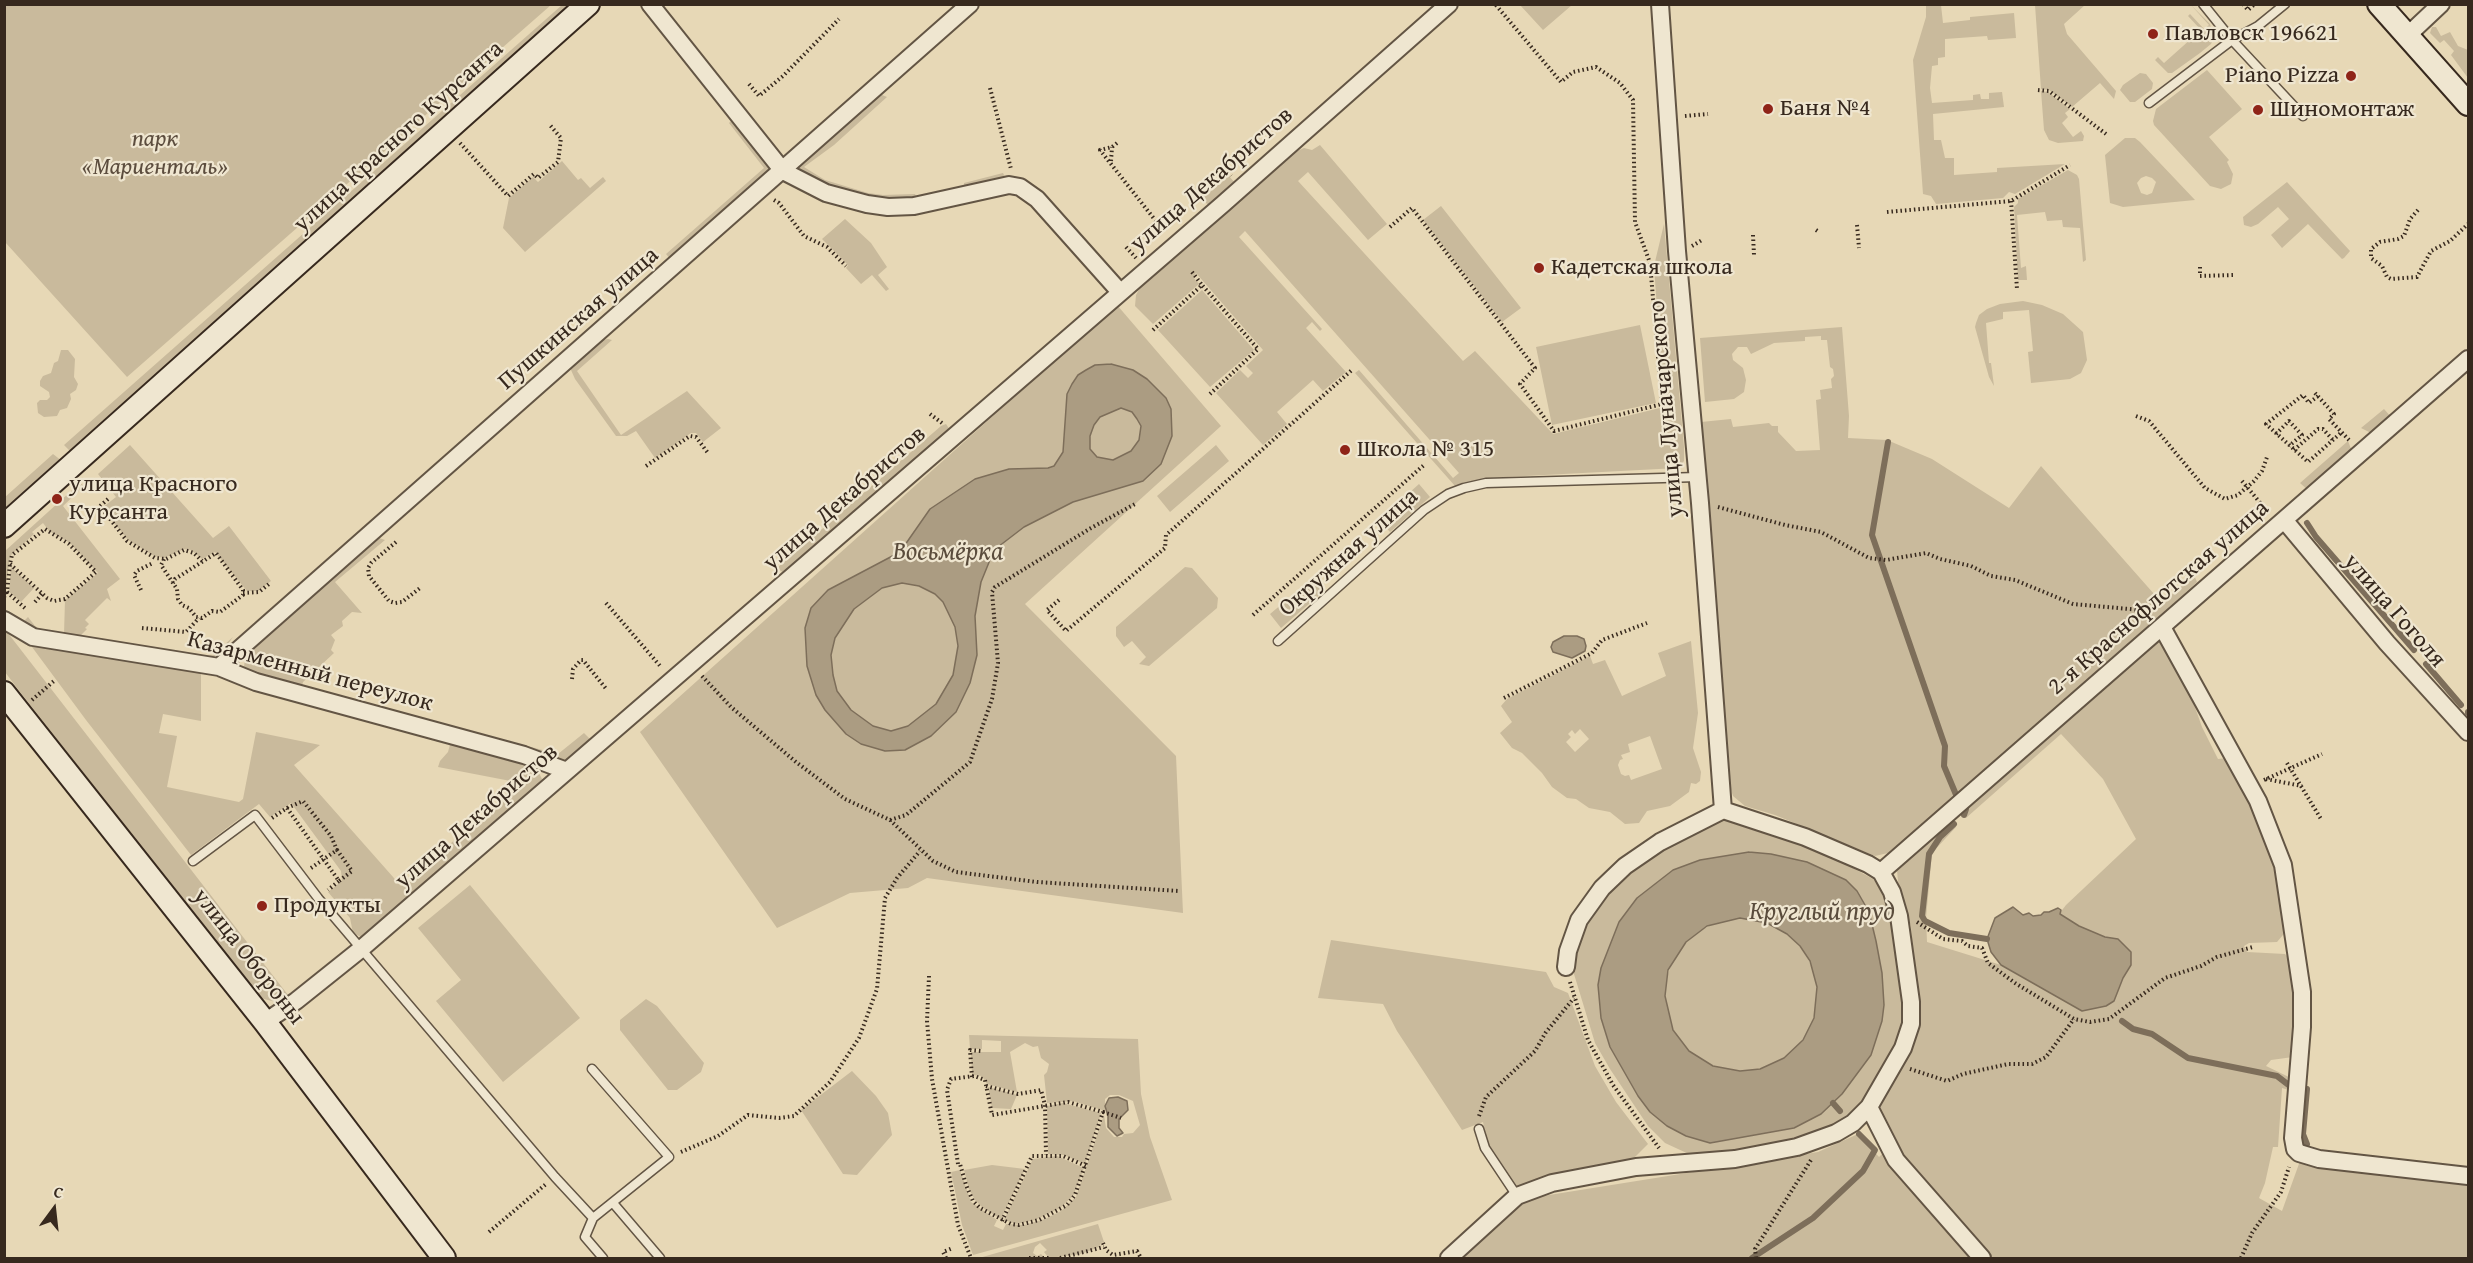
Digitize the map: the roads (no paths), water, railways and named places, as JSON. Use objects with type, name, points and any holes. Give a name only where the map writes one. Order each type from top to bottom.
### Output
[{"type":"street","name":"улица Красного Курсанта","points":[[4,526],[588,4]]},
{"type":"street","points":[[650,4],[783,171],[826,193],[847,200],[888,207],[914,206],[990,188],[1020,187],[1037,199],[1120,292]]},
{"type":"street","name":"Пушкинская улица","points":[[219,667],[970,4]]},
{"type":"street","name":"улица Декабристов","points":[[265,1022],[362,950],[1449,4]]},
{"type":"street","name":"улица Луначарского","points":[[1660,4],[1676,242],[1698,477],[1723,810]]},
{"type":"street","points":[[2379,4],[2469,104]]},
{"type":"street","points":[[2407,36],[2441,4]]},
{"type":"street","name":"2-я Краснофлотская улица","points":[[1881,872],[2469,359]]},
{"type":"street","name":"улица Гоголя","points":[[2285,521],[2386,643],[2469,732]]},
{"type":"street","name":"Казарменный переулок","points":[[4,620],[33,637],[219,667],[256,682],[524,755],[567,771]]},
{"type":"street","points":[[2167,623],[2258,801],[2283,865],[2302,992],[2302,1027],[2293,1138],[2295,1149],[2299,1153],[2328,1160],[2469,1176]]},
{"type":"street","name":"улица Обороны","points":[[4,693],[265,1022],[444,1258]]},
{"type":"street","points":[[1449,1258],[1518,1196],[1552,1183],[1664,1164],[1735,1159],[1797,1147],[1836,1133],[1853,1123],[1869,1107],[1896,1061],[1911,1024],[1911,1002],[1899,916],[1892,892],[1881,872],[1868,864],[1805,837],[1723,810],[1660,842],[1625,866],[1602,888],[1579,920],[1568,951],[1566,967]]},
{"type":"street","points":[[1869,1107],[1896,1160],[1982,1258]]},
{"type":"lane","points":[[2204,4],[2232,40],[2303,116]]},
{"type":"lane","points":[[2149,103],[2232,40],[2258,26],[2285,4]]},
{"type":"lane","name":"Окружная улица","points":[[1278,641],[1424,510],[1448,494],[1486,483],[1698,477]]},
{"type":"lane","points":[[193,861],[255,815],[318,898],[555,1177],[593,1218]]},
{"type":"lane","points":[[592,1069],[669,1157],[593,1218],[585,1237],[603,1258]]},
{"type":"lane","points":[[1479,1129],[1485,1148],[1518,1196]]},
{"type":"lane","points":[[614,1203],[660,1258]]},
{"type":"water","name":"Восьмёрка","points":[[1111,364],[1133,370],[1147,379],[1166,398],[1171,409],[1172,436],[1161,464],[1143,481],[1073,502],[1024,527],[994,550],[981,582],[975,616],[977,655],[970,683],[956,712],[931,736],[905,750],[885,751],[861,744],[846,734],[825,710],[816,695],[807,666],[805,628],[811,608],[828,590],[900,552],[930,509],[975,479],[1009,469],[1054,466],[1063,452],[1067,394],[1078,375],[1095,365]],"holes":[[[1121,408],[1132,412],[1141,426],[1139,440],[1131,451],[1113,460],[1097,457],[1090,449],[1090,436],[1094,425],[1100,417]],[[902,583],[919,586],[935,594],[943,602],[955,627],[958,646],[953,675],[936,704],[908,726],[891,731],[873,726],[851,710],[837,691],[831,655],[835,638],[854,609],[882,588]]]},
{"type":"water","points":[[1564,636],[1577,636],[1584,639],[1585,651],[1572,658],[1553,652],[1551,647],[1553,642]]},
{"type":"water","name":"Круглый пруд","points":[[1749,852],[1807,862],[1846,880],[1857,891],[1869,912],[1882,973],[1884,1005],[1882,1021],[1871,1055],[1842,1094],[1821,1114],[1794,1128],[1710,1143],[1686,1136],[1667,1126],[1650,1112],[1638,1096],[1610,1047],[1601,1018],[1598,985],[1601,968],[1619,922],[1637,898],[1673,870],[1700,860]],"holes":[[[1740,918],[1767,923],[1787,934],[1800,946],[1810,961],[1817,987],[1814,1018],[1803,1040],[1784,1058],[1760,1069],[1740,1071],[1713,1066],[1689,1051],[1673,1030],[1665,996],[1668,970],[1686,942],[1707,926]]]},
{"type":"water","points":[[2013,907],[2023,915],[2029,913],[2033,916],[2058,908],[2061,910],[2060,914],[2079,926],[2105,937],[2118,939],[2131,952],[2131,965],[2114,1001],[2106,1006],[2082,1011],[2001,965],[1991,952],[1987,939],[1995,918]]},
{"type":"water","points":[[1118,1097],[1127,1101],[1128,1110],[1119,1119],[1119,1128],[1123,1133],[1117,1136],[1108,1127],[1105,1106],[1109,1098]]},
{"type":"waterway","points":[[1888,442],[1872,535],[1945,746],[1944,766],[1957,797]]},
{"type":"waterway","points":[[2307,523],[2316,537],[2414,650]]},
{"type":"waterway","points":[[2426,664],[2461,705]]},
{"type":"waterway","points":[[1964,815],[1966,809]]},
{"type":"waterway","points":[[1954,824],[1940,837],[1929,854],[1922,916],[1925,921],[1949,933],[1987,939]]},
{"type":"waterway","points":[[2122,1021],[2133,1029],[2152,1034],[2188,1058],[2277,1076],[2290,1086]]},
{"type":"waterway","points":[[2307,1089],[2303,1134],[2307,1144]]},
{"type":"waterway","points":[[1833,1103],[1840,1111]]},
{"type":"waterway","points":[[1752,1258],[1813,1218],[1863,1171],[1875,1150],[1859,1134]]},
{"type":"place","name":"Павловск 196621","points":[[2153,34]]},
{"type":"place","name":"Piano Pizza","points":[[2351,76]]},
{"type":"place","name":"Баня №4","points":[[1768,109]]},
{"type":"place","name":"Шиномонтаж","points":[[2258,110]]},
{"type":"place","name":"Кадетская школа","points":[[1539,268]]},
{"type":"place","name":"Школа № 315","points":[[1345,450]]},
{"type":"place","name":"улица Красного Курсанта","points":[[57,499]]},
{"type":"place","name":"Продукты","points":[[262,906]]},
{"type":"park label","name":"парк «Мариенталь»","points":[[155,154]]}]
